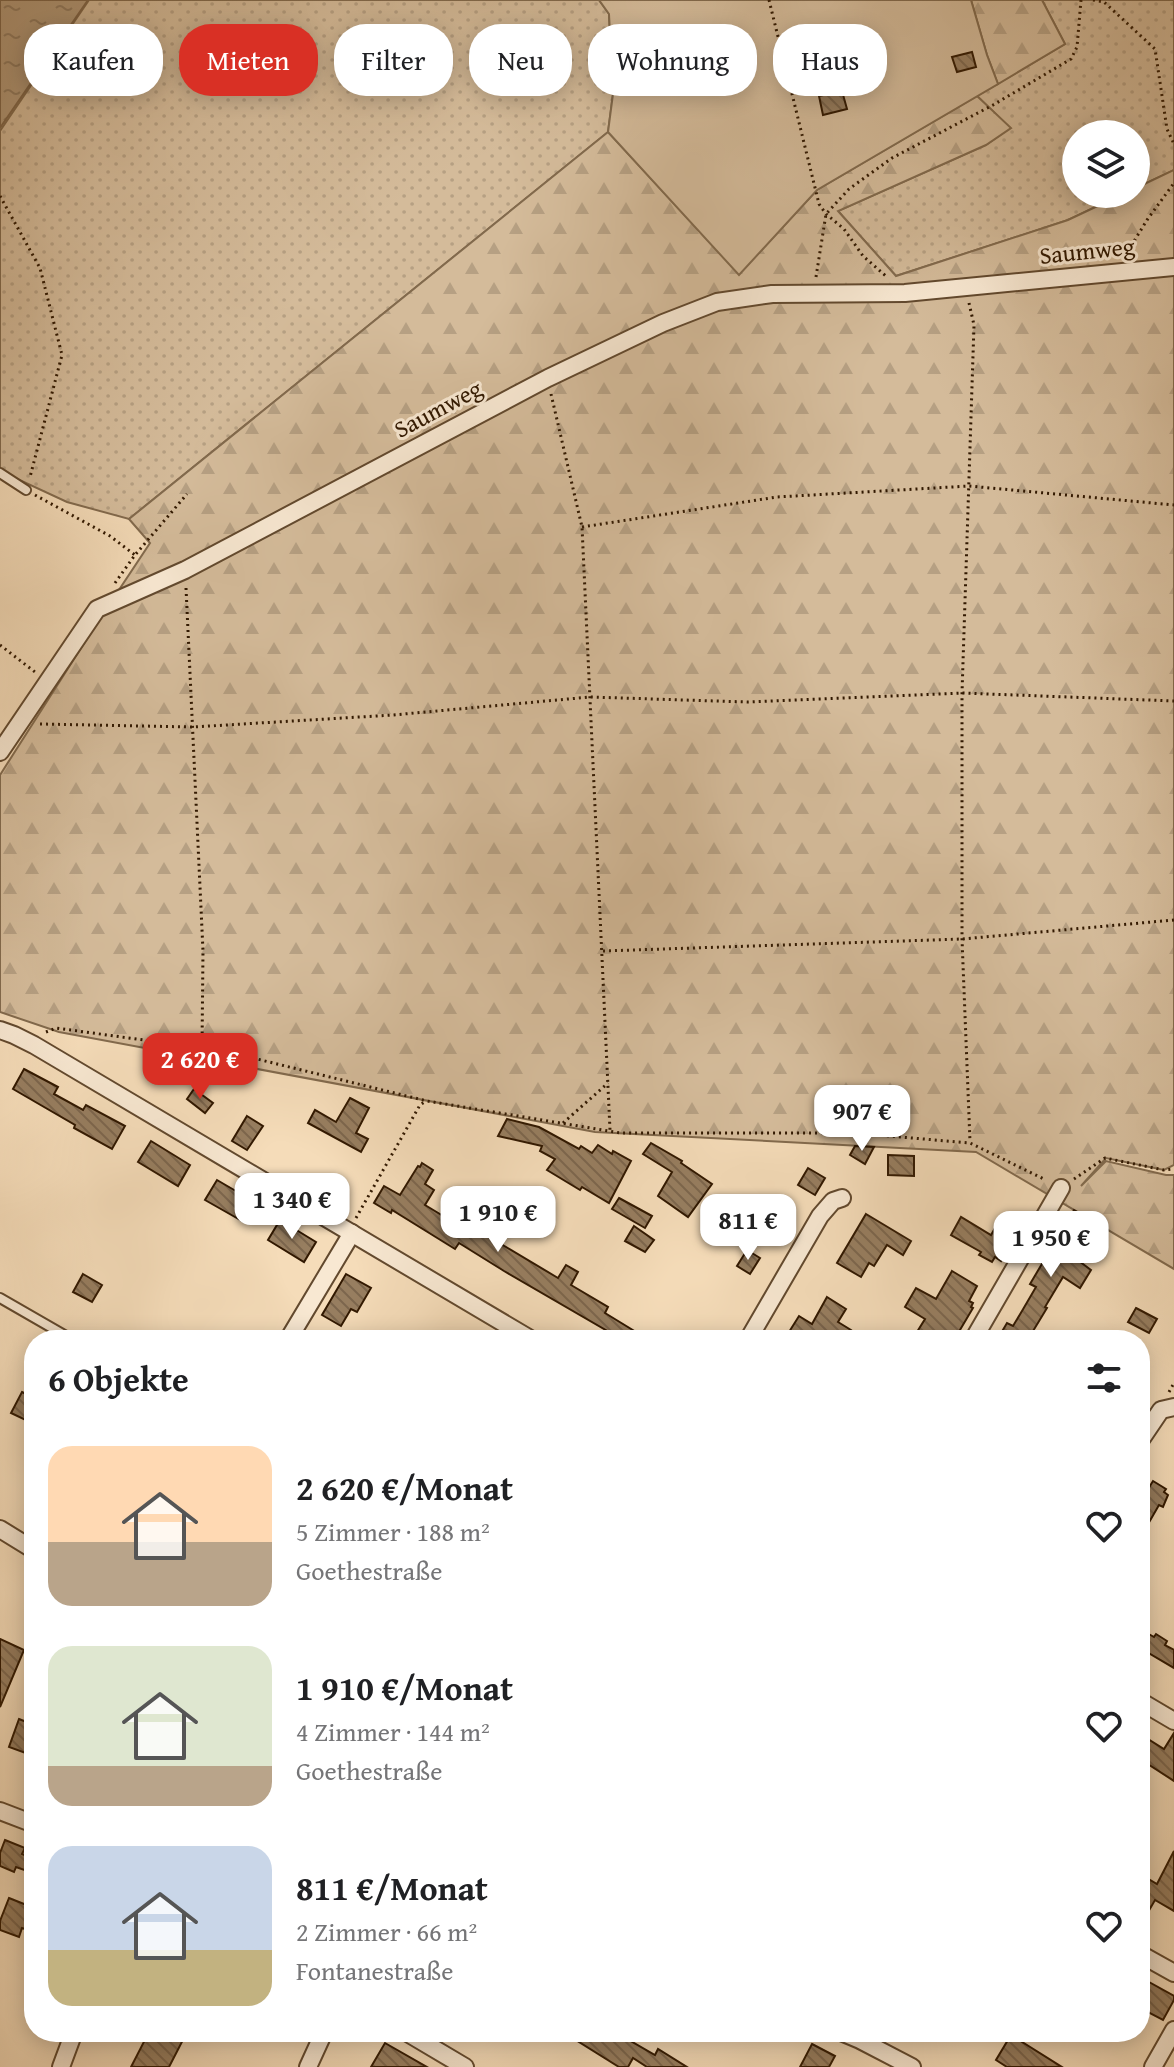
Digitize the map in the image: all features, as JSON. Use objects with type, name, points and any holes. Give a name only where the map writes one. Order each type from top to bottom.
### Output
[{"type":"street","name":"Saumweg","points":[[97,609],[185,570],[548,378],[663,323],[717,302],[772,294],[905,293],[1174,267]]},
{"type":"street","points":[[0,752],[97,609]]},
{"type":"street","points":[[0,1030],[34,1045],[510,1330]]},
{"type":"street","points":[[979,1330],[1061,1188]]},
{"type":"street","points":[[754,1330],[820,1216],[833,1201],[842,1198]]},
{"type":"street","points":[[294,1330],[352,1233]]},
{"type":"street","points":[[1150,1426],[1161,1410],[1172,1407]]},
{"type":"street","points":[[0,1529],[24,1544]]},
{"type":"street","points":[[1150,1707],[1174,1721]]},
{"type":"street","points":[[0,1811],[24,1820]]},
{"type":"street","points":[[1150,1960],[1174,1973]]},
{"type":"street","points":[[1153,2067],[1174,2030]]},
{"type":"street","points":[[61,2067],[70,2042]]},
{"type":"street","points":[[308,2067],[319,2042]]},
{"type":"street","points":[[423,2042],[465,2067]]},
{"type":"street","points":[[864,2042],[912,2067]]},
{"type":"lane","points":[[0,473],[26,490]]},
{"type":"lane","points":[[0,1298],[56,1330]]},
{"type":"path","points":[[769,0],[819,204],[844,229],[863,256],[905,293]]},
{"type":"path","points":[[814,293],[826,214],[849,189],[892,158],[993,105],[1071,59],[1077,47],[1081,0]]},
{"type":"path","points":[[1093,0],[1104,2],[1155,49],[1167,129],[1174,144]]},
{"type":"path","points":[[1115,273],[1174,183]]},
{"type":"path","points":[[0,196],[40,268],[62,355],[26,490],[110,536],[135,555]]},
{"type":"path","points":[[965,287],[974,325],[962,693],[962,939],[970,1143]]},
{"type":"path","points":[[548,378],[582,527],[610,1131]]},
{"type":"path","points":[[582,527],[777,497],[969,486],[1174,505]]},
{"type":"path","points":[[97,609],[135,555],[187,494]]},
{"type":"path","points":[[185,570],[203,951],[202,1048]]},
{"type":"path","points":[[0,645],[48,682]]},
{"type":"path","points":[[20,724],[193,727],[393,715],[590,697],[747,702],[962,693],[1174,701]]},
{"type":"path","points":[[603,951],[962,939],[1174,920]]},
{"type":"path","points":[[34,1045],[46,1031],[56,1028],[202,1048],[427,1101],[621,1133],[854,1133],[970,1143],[1061,1188],[1105,1158],[1164,1170],[1174,1169]]},
{"type":"path","points":[[562,1124],[608,1083]]},
{"type":"path","points":[[352,1233],[357,1212],[420,1105],[427,1101]]},
{"type":"green space","points":[[89,0],[599,0],[609,14],[610,24],[588,24],[588,96],[613,96],[608,132],[129,519],[67,502],[0,471],[0,131],[24,96],[163,96],[163,24],[73,24]]},
{"type":"green space","points":[[599,0],[971,0],[998,84],[817,190],[739,275],[608,132],[613,96],[757,96],[757,24],[610,24],[609,14]]},
{"type":"green space","points":[[971,0],[1042,0],[1065,44],[998,84]]},
{"type":"green space","points":[[1042,0],[1174,0],[1174,170],[1150,181],[1150,120],[1062,120],[1062,208],[1093,208],[1068,220],[896,276],[838,211],[986,145],[1010,128],[977,96],[1065,44]]},
{"type":"green space","points":[[977,96],[1011,128],[986,145],[838,211],[896,276],[1068,220],[1093,208],[1150,208],[1150,181],[1174,170],[1174,1165],[1164,1170],[1106,1158],[1081,1186],[1106,1161],[1174,1175],[1174,1269],[976,1152],[595,1132],[59,1032],[0,1012],[0,775],[150,543],[129,519],[608,132],[739,274],[817,190]]},
{"type":"water","points":[[0,0],[88,0],[72,24],[24,24],[24,93],[0,128]]},
{"type":"building","points":[[972,52],[976,67],[957,72],[952,57]]},
{"type":"building","points":[[819,96],[843,96],[847,109],[823,115]]},
{"type":"building","points":[[24,1069],[58,1087],[54,1094],[83,1110],[86,1105],[125,1126],[112,1149],[13,1089]]},
{"type":"building","points":[[194,1089],[213,1103],[205,1113],[187,1099]]},
{"type":"building","points":[[350,1098],[369,1108],[356,1133],[368,1139],[361,1152],[308,1123],[315,1110],[336,1122]]},
{"type":"building","points":[[247,1116],[263,1126],[247,1150],[232,1141]]},
{"type":"building","points":[[507,1119],[539,1127],[579,1149],[581,1146],[592,1153],[598,1145],[631,1161],[609,1203],[547,1170],[555,1159],[540,1151],[542,1146],[498,1136]]},
{"type":"building","points":[[151,1141],[190,1165],[178,1186],[138,1162]]},
{"type":"building","points":[[651,1143],[712,1184],[688,1217],[658,1196],[672,1172],[643,1154]]},
{"type":"building","points":[[855,1146],[874,1147],[865,1164],[850,1155]]},
{"type":"building","points":[[888,1155],[914,1156],[914,1176],[888,1175]]},
{"type":"building","points":[[422,1163],[433,1170],[425,1184],[434,1190],[425,1205],[473,1234],[476,1230],[558,1278],[566,1265],[578,1272],[571,1285],[608,1307],[605,1313],[633,1330],[606,1330],[459,1243],[455,1249],[392,1210],[391,1213],[374,1203],[384,1186],[400,1195]]},
{"type":"building","points":[[808,1168],[825,1178],[815,1195],[798,1185]]},
{"type":"building","points":[[217,1180],[253,1201],[242,1221],[205,1200]]},
{"type":"building","points":[[619,1198],[652,1216],[645,1228],[612,1209]]},
{"type":"building","points":[[748,1210],[761,1217],[747,1240],[729,1229],[739,1212],[745,1215]]},
{"type":"building","points":[[1074,1210],[1088,1218],[1073,1242],[1086,1250],[1079,1261],[1091,1270],[1080,1288],[1063,1277],[1034,1330],[1003,1330],[1007,1323],[1013,1326],[1022,1311],[1036,1287],[1030,1284]]},
{"type":"building","points":[[866,1214],[911,1241],[903,1255],[887,1245],[874,1266],[869,1263],[861,1277],[837,1263]]},
{"type":"building","points":[[1002,1216],[1014,1223],[1009,1233],[1015,1236],[1001,1261],[995,1257],[992,1262],[951,1235],[961,1217],[991,1235]]},
{"type":"building","points":[[280,1220],[316,1242],[304,1262],[268,1240]]},
{"type":"building","points":[[634,1226],[654,1240],[645,1252],[625,1241]]},
{"type":"building","points":[[747,1250],[760,1258],[750,1274],[737,1266]]},
{"type":"building","points":[[952,1271],[977,1286],[969,1301],[973,1303],[973,1308],[960,1330],[918,1330],[925,1319],[905,1307],[916,1288],[936,1299]]},
{"type":"building","points":[[83,1274],[102,1285],[92,1302],[73,1292]]},
{"type":"building","points":[[346,1274],[371,1288],[357,1312],[351,1309],[341,1326],[322,1315]]},
{"type":"building","points":[[827,1297],[846,1309],[838,1322],[851,1330],[790,1330],[799,1316],[812,1324]]},
{"type":"building","points":[[1136,1308],[1157,1319],[1150,1331],[1128,1322]]},
{"type":"building","points":[[22,1392],[24,1393],[24,1419],[11,1413]]},
{"type":"building","points":[[1153,1481],[1166,1489],[1164,1492],[1168,1495],[1163,1507],[1159,1505],[1150,1521],[1150,1486]]},
{"type":"building","points":[[1156,1634],[1167,1641],[1165,1645],[1174,1650],[1174,1668],[1150,1654],[1150,1635],[1154,1637]]},
{"type":"building","points":[[0,1639],[24,1650],[0,1707]]},
{"type":"building","points":[[19,1719],[24,1721],[24,1752],[9,1747]]},
{"type":"building","points":[[1174,1733],[1174,1781],[1150,1765],[1150,1740],[1164,1749]]},
{"type":"building","points":[[5,1840],[24,1848],[24,1870],[16,1867],[14,1872],[0,1866],[0,1853]]},
{"type":"building","points":[[1174,1851],[1174,1911],[1155,1900],[1150,1909],[1150,1880],[1157,1884]]},
{"type":"building","points":[[9,1898],[24,1904],[24,1929],[19,1937],[0,1930],[0,1921]]},
{"type":"building","points":[[1150,1983],[1174,1996],[1163,2020],[1150,2013]]},
{"type":"building","points":[[144,2042],[182,2042],[169,2067],[131,2067]]},
{"type":"building","points":[[579,2042],[632,2042],[655,2055],[658,2049],[687,2067],[647,2067],[633,2058],[628,2067],[619,2067]]},
{"type":"building","points":[[1007,2042],[1022,2042],[1062,2067],[1007,2067],[996,2060]]},
{"type":"building","points":[[385,2043],[427,2067],[371,2067]]},
{"type":"building","points":[[812,2044],[835,2056],[829,2067],[800,2067]]}]
